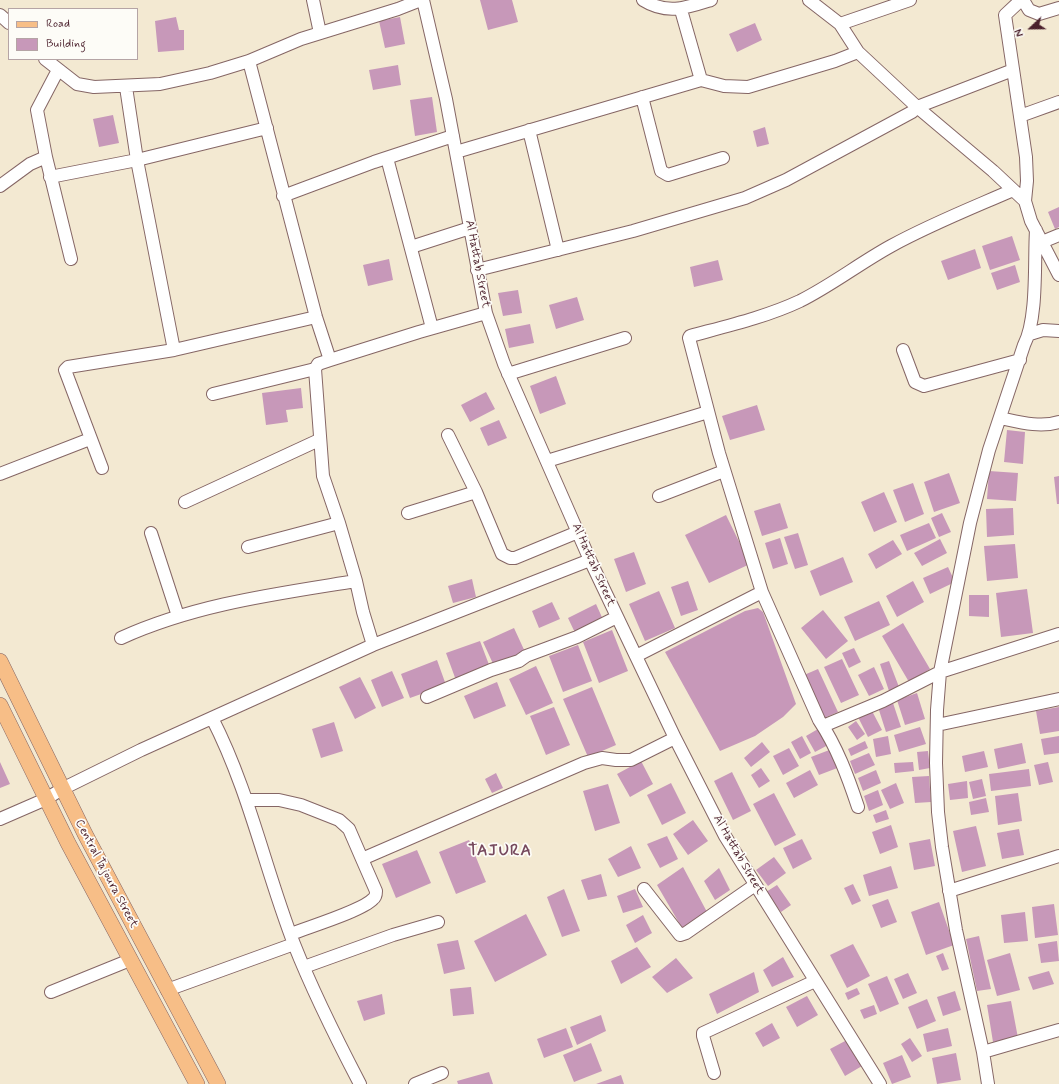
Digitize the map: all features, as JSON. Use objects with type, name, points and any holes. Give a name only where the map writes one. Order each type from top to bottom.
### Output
[{"type":"main road","name":"Central Tajoura Street","points":[[0,661],[62,789],[218,1084]]},
{"type":"main road","points":[[0,705],[46,799],[197,1084]]},
{"type":"street","points":[[313,0],[320,33]]},
{"type":"street","points":[[46,60],[77,84],[94,87],[160,84],[210,73],[249,61],[320,33],[422,0]]},
{"type":"street","name":"Al Hattab Street","points":[[422,0],[441,71],[486,313],[508,374],[617,618],[675,738],[725,836],[880,1084]]},
{"type":"street","points":[[643,0],[652,6],[681,10],[711,0]]},
{"type":"street","points":[[808,0],[840,24],[858,52],[917,107],[1025,201]]},
{"type":"street","points":[[840,24],[910,0]]},
{"type":"street","points":[[1059,8],[1039,14],[1028,10],[1022,0],[1005,15],[1026,157],[1027,181],[1025,201],[1036,230],[1059,275]]},
{"type":"street","points":[[681,10],[701,80]]},
{"type":"street","points":[[0,14],[8,22]]},
{"type":"street","points":[[456,152],[701,80],[724,86],[748,87],[835,61],[858,52]]},
{"type":"street","points":[[249,61],[283,196],[316,317],[330,360]]},
{"type":"street","points":[[58,70],[37,110],[50,177],[71,259]]},
{"type":"street","points":[[477,270],[633,231],[745,198],[786,180],[912,112],[917,107],[1013,70]]},
{"type":"street","points":[[126,86],[137,160],[174,350]]},
{"type":"street","points":[[642,97],[662,171],[668,175],[723,158]]},
{"type":"street","points":[[1020,116],[1059,102]]},
{"type":"street","points":[[50,177],[137,160],[267,128]]},
{"type":"street","points":[[529,130],[558,250]]},
{"type":"street","points":[[283,196],[387,158],[453,136]]},
{"type":"street","points":[[0,186],[30,164],[46,157]]},
{"type":"street","points":[[387,158],[432,328]]},
{"type":"street","points":[[858,807],[848,776],[823,726],[762,592],[724,471],[688,340],[690,336],[734,324],[801,300],[828,286],[857,265],[939,221],[1013,190]]},
{"type":"street","points":[[411,247],[470,228]]},
{"type":"street","points":[[988,1084],[983,1052],[949,891],[938,812],[937,725],[940,672],[970,523],[989,450],[1030,334],[1036,230]]},
{"type":"street","points":[[1042,242],[1059,235]]},
{"type":"street","points":[[374,645],[363,612],[356,581],[339,523],[323,476],[319,440],[315,369],[318,364],[330,360],[432,328],[486,313]]},
{"type":"street","points":[[102,468],[90,439],[66,368],[70,366],[174,350],[316,317]]},
{"type":"street","points":[[1030,334],[1043,330],[1059,331]]},
{"type":"street","points":[[508,374],[625,338]]},
{"type":"street","points":[[903,350],[915,382],[924,386],[1020,360]]},
{"type":"street","points":[[213,394],[315,369]]},
{"type":"street","points":[[548,461],[708,412]]},
{"type":"street","points":[[1000,418],[1026,423],[1048,424],[1059,422]]},
{"type":"street","points":[[448,435],[476,492],[502,554],[510,558],[578,532]]},
{"type":"street","points":[[0,474],[90,439]]},
{"type":"street","points":[[185,502],[319,440]]},
{"type":"street","points":[[659,496],[724,471]]},
{"type":"street","points":[[408,513],[476,492]]},
{"type":"street","points":[[248,547],[339,523]]},
{"type":"street","points":[[151,533],[178,616]]},
{"type":"street","points":[[0,819],[46,799],[62,789],[212,718],[374,645],[590,560]]},
{"type":"street","points":[[121,638],[178,616],[250,598],[356,581]]},
{"type":"street","points":[[636,656],[762,592]]},
{"type":"street","points":[[427,697],[491,670],[519,662],[526,656],[577,637],[617,618]]},
{"type":"street","points":[[823,726],[883,701],[940,672],[1059,634]]},
{"type":"street","points":[[937,725],[1059,699]]},
{"type":"street","points":[[212,718],[225,742],[246,800],[292,939],[320,1007],[360,1084]]},
{"type":"street","points":[[362,859],[584,763],[598,758],[631,760],[675,738]]},
{"type":"street","points":[[167,990],[292,939],[350,912],[373,900],[376,896],[376,891],[349,829],[339,820],[301,806],[279,800],[246,800]]},
{"type":"street","points":[[949,891],[1059,856]]},
{"type":"street","points":[[644,889],[677,934],[680,935],[686,933],[755,885]]},
{"type":"street","points":[[304,968],[393,935],[438,922]]},
{"type":"street","points":[[51,992],[130,960]]},
{"type":"street","points":[[714,1073],[703,1033],[815,982]]},
{"type":"street","points":[[983,1052],[1059,1030]]},
{"type":"street","points":[[415,1084],[442,1073]]},
{"type":"building","points":[[480,0],[512,0],[518,22],[488,30]]},
{"type":"building","points":[[176,17],[179,30],[184,30],[184,50],[158,52],[155,21]]},
{"type":"building","points":[[400,17],[405,44],[385,48],[379,21]]},
{"type":"building","points":[[755,23],[762,40],[737,52],[729,34]]},
{"type":"building","points":[[398,65],[401,85],[373,90],[369,70]]},
{"type":"building","points":[[432,97],[437,132],[415,136],[410,100]]},
{"type":"building","points":[[113,115],[119,143],[99,147],[93,119]]},
{"type":"building","points":[[765,127],[769,144],[757,147],[753,131]]},
{"type":"building","points":[[1059,207],[1059,227],[1055,229],[1048,212]]},
{"type":"building","points":[[1012,236],[1020,260],[990,270],[982,246]]},
{"type":"building","points":[[975,249],[981,268],[948,280],[941,261]]},
{"type":"building","points":[[389,259],[393,280],[368,286],[363,265]]},
{"type":"building","points":[[718,260],[723,280],[694,287],[690,267]]},
{"type":"building","points":[[1015,265],[1020,282],[997,290],[991,273]]},
{"type":"building","points":[[518,290],[522,313],[503,316],[498,293]]},
{"type":"building","points":[[577,297],[584,320],[556,329],[549,305]]},
{"type":"building","points":[[530,324],[534,343],[509,348],[505,329]]},
{"type":"building","points":[[556,376],[566,404],[540,414],[530,386]]},
{"type":"building","points":[[301,388],[303,408],[286,410],[288,422],[266,425],[262,393]]},
{"type":"building","points":[[486,392],[495,409],[470,422],[461,405]]},
{"type":"building","points":[[757,405],[765,430],[730,440],[722,416]]},
{"type":"building","points":[[499,420],[507,438],[488,446],[480,428]]},
{"type":"building","points":[[1007,430],[1025,432],[1023,464],[1004,462]]},
{"type":"building","points":[[989,471],[1018,473],[1016,501],[987,499]]},
{"type":"building","points":[[949,473],[960,503],[934,512],[924,482]]},
{"type":"building","points":[[1059,476],[1059,504],[1057,504],[1054,477]]},
{"type":"building","points":[[913,483],[924,514],[905,522],[893,490]]},
{"type":"building","points":[[884,492],[897,522],[874,532],[861,502]]},
{"type":"building","points":[[780,503],[788,528],[762,536],[754,511]]},
{"type":"building","points":[[1013,508],[1014,535],[987,537],[986,509]]},
{"type":"building","points":[[942,513],[951,532],[939,537],[931,518]]},
{"type":"building","points":[[726,515],[750,564],[709,583],[685,535]]},
{"type":"building","points":[[929,523],[936,538],[907,551],[900,535]]},
{"type":"building","points":[[798,533],[808,565],[795,569],[784,537]]},
{"type":"building","points":[[780,538],[788,564],[773,569],[765,543]]},
{"type":"building","points":[[940,539],[947,553],[922,566],[914,553]]},
{"type":"building","points":[[893,540],[902,554],[876,569],[868,554]]},
{"type":"building","points":[[1015,544],[1018,578],[987,581],[984,546]]},
{"type":"building","points":[[634,552],[646,584],[626,592],[614,559]]},
{"type":"building","points":[[843,557],[853,582],[820,596],[810,571]]},
{"type":"building","points":[[948,567],[955,582],[930,594],[923,578]]},
{"type":"building","points":[[472,579],[476,597],[453,603],[448,586]]},
{"type":"building","points":[[688,581],[698,610],[681,616],[671,587]]},
{"type":"building","points":[[913,581],[924,602],[897,617],[886,596]]},
{"type":"building","points":[[1027,589],[1033,633],[1001,637],[996,593]]},
{"type":"building","points":[[659,591],[675,628],[645,641],[629,604]]},
{"type":"building","points":[[969,595],[989,595],[989,617],[969,616]]},
{"type":"building","points":[[879,601],[890,625],[855,641],[844,617]]},
{"type":"building","points":[[552,602],[560,619],[539,628],[532,611]]},
{"type":"building","points":[[596,604],[605,624],[577,637],[568,618]]},
{"type":"building","points":[[758,608],[763,612],[796,704],[783,717],[755,736],[720,751],[665,652],[745,611]]},
{"type":"building","points":[[823,610],[848,641],[826,659],[801,628]]},
{"type":"building","points":[[903,623],[930,669],[909,682],[882,636]]},
{"type":"building","points":[[514,628],[526,654],[495,668],[483,642]]},
{"type":"building","points":[[612,630],[628,671],[599,683],[583,642]]},
{"type":"building","points":[[480,641],[491,670],[457,683],[446,653]]},
{"type":"building","points":[[578,645],[592,681],[563,692],[549,656]]},
{"type":"building","points":[[854,648],[861,662],[849,668],[842,653]]},
{"type":"building","points":[[842,659],[859,695],[841,703],[824,667]]},
{"type":"building","points":[[437,660],[446,685],[410,698],[401,674]]},
{"type":"building","points":[[889,661],[899,687],[889,691],[880,664]]},
{"type":"building","points":[[536,666],[553,703],[526,715],[509,679]]},
{"type":"building","points":[[874,667],[884,689],[869,696],[858,675]]},
{"type":"building","points":[[818,669],[838,712],[824,718],[804,675]]},
{"type":"building","points":[[392,671],[404,698],[382,707],[371,680]]},
{"type":"building","points":[[360,677],[376,708],[355,719],[339,687]]},
{"type":"building","points":[[497,682],[506,706],[474,719],[464,696]]},
{"type":"building","points":[[592,687],[616,745],[588,757],[563,699]]},
{"type":"building","points":[[917,693],[925,719],[905,725],[897,700]]},
{"type":"building","points":[[893,703],[901,727],[886,732],[878,707]]},
{"type":"building","points":[[554,707],[570,745],[546,755],[530,716]]},
{"type":"building","points":[[1059,707],[1059,731],[1040,734],[1036,711]]},
{"type":"building","points":[[872,711],[882,730],[868,737],[858,717]]},
{"type":"building","points":[[856,721],[865,734],[857,740],[848,727]]},
{"type":"building","points":[[334,722],[343,751],[321,758],[312,729]]},
{"type":"building","points":[[920,727],[926,744],[899,752],[894,735]]},
{"type":"building","points":[[818,729],[828,745],[815,752],[806,736]]},
{"type":"building","points":[[802,736],[811,753],[800,759],[791,742]]},
{"type":"building","points":[[888,736],[891,754],[876,757],[873,739]]},
{"type":"building","points":[[1059,736],[1059,753],[1044,755],[1041,739]]},
{"type":"building","points":[[865,741],[868,748],[851,756],[848,749]]},
{"type":"building","points":[[762,742],[770,752],[751,767],[744,758]]},
{"type":"building","points":[[1022,743],[1026,763],[998,769],[994,749]]},
{"type":"building","points":[[789,748],[799,766],[783,775],[773,756]]},
{"type":"building","points":[[832,749],[840,767],[819,775],[811,757]]},
{"type":"building","points":[[928,751],[930,768],[919,770],[917,752]]},
{"type":"building","points":[[984,751],[988,767],[965,772],[962,756]]},
{"type":"building","points":[[869,753],[875,765],[855,774],[850,761]]},
{"type":"building","points":[[641,761],[653,784],[630,797],[617,774]]},
{"type":"building","points":[[0,762],[10,784],[0,788]]},
{"type":"building","points":[[913,762],[914,771],[895,773],[894,763]]},
{"type":"building","points":[[1048,762],[1053,782],[1039,785],[1034,765]]},
{"type":"building","points":[[761,768],[770,781],[759,788],[751,775]]},
{"type":"building","points":[[1029,769],[1031,786],[991,791],[989,774]]},
{"type":"building","points":[[810,770],[818,785],[794,798],[786,783]]},
{"type":"building","points":[[876,770],[881,783],[863,791],[858,778]]},
{"type":"building","points":[[732,772],[751,811],[733,820],[714,781]]},
{"type":"building","points":[[496,773],[503,788],[492,793],[485,779]]},
{"type":"building","points":[[929,776],[931,802],[915,803],[912,777]]},
{"type":"building","points":[[982,779],[986,796],[973,799],[969,782]]},
{"type":"building","points":[[967,781],[968,798],[950,800],[948,784]]},
{"type":"building","points":[[671,783],[686,813],[662,825],[647,795]]},
{"type":"building","points":[[896,783],[904,803],[890,809],[881,790]]},
{"type":"building","points":[[608,784],[620,823],[595,831],[583,791]]},
{"type":"building","points":[[878,790],[883,805],[869,811],[864,796]]},
{"type":"building","points":[[774,793],[796,835],[775,846],[753,804]]},
{"type":"building","points":[[1018,793],[1022,821],[998,825],[995,796]]},
{"type":"building","points":[[986,798],[989,812],[971,815],[969,802]]},
{"type":"building","points":[[886,810],[889,819],[876,823],[873,815]]},
{"type":"building","points":[[693,820],[708,841],[688,855],[673,834]]},
{"type":"building","points":[[891,825],[898,847],[880,854],[872,832]]},
{"type":"building","points":[[976,826],[986,866],[962,872],[953,831]]},
{"type":"building","points":[[1019,829],[1024,855],[1002,859],[997,833]]},
{"type":"building","points":[[667,836],[678,859],[660,868],[647,844]]},
{"type":"building","points":[[802,839],[812,859],[793,869],[783,848]]},
{"type":"building","points":[[930,839],[935,866],[914,870],[909,843]]},
{"type":"building","points":[[469,840],[486,882],[456,894],[439,852]]},
{"type":"building","points":[[631,846],[641,868],[618,877],[608,859]]},
{"type":"building","points":[[417,850],[431,883],[396,898],[382,864]]},
{"type":"building","points":[[774,857],[786,873],[768,886],[756,870]]},
{"type":"building","points":[[891,866],[898,888],[869,896],[863,875]]},
{"type":"building","points":[[683,867],[707,912],[682,928],[657,885]]},
{"type":"building","points":[[719,868],[730,890],[715,900],[704,881]]},
{"type":"building","points":[[601,874],[607,896],[588,900],[581,880]]},
{"type":"building","points":[[853,884],[861,901],[852,905],[844,888]]},
{"type":"building","points":[[777,885],[791,905],[781,912],[766,892]]},
{"type":"building","points":[[564,889],[580,931],[562,937],[547,897]]},
{"type":"building","points":[[635,889],[643,907],[623,913],[617,896]]},
{"type":"building","points":[[888,899],[897,922],[881,928],[872,905]]},
{"type":"building","points":[[939,902],[954,945],[926,955],[911,912]]},
{"type":"building","points":[[1054,904],[1058,935],[1035,938],[1032,907]]},
{"type":"building","points":[[1025,912],[1028,941],[1004,943],[1001,915]]},
{"type":"building","points":[[526,914],[547,955],[495,982],[474,941]]},
{"type":"building","points":[[643,915],[652,933],[635,943],[626,925]]},
{"type":"building","points":[[979,936],[991,989],[977,991],[966,939]]},
{"type":"building","points":[[458,940],[465,969],[444,974],[437,944]]},
{"type":"building","points":[[1057,941],[1059,961],[1041,963],[1038,944]]},
{"type":"building","points":[[853,944],[870,976],[847,988],[830,955]]},
{"type":"building","points":[[637,947],[651,967],[621,984],[611,961]]},
{"type":"building","points":[[943,953],[949,969],[942,971],[936,956]]},
{"type":"building","points":[[1010,953],[1020,990],[997,996],[987,960]]},
{"type":"building","points":[[783,957],[794,977],[772,987],[763,970]]},
{"type":"building","points":[[676,958],[693,978],[667,993],[652,977]]},
{"type":"building","points":[[1049,971],[1054,984],[1033,990],[1028,977]]},
{"type":"building","points":[[754,972],[759,992],[717,1014],[709,994]]},
{"type":"building","points":[[908,973],[917,993],[903,999],[894,979]]},
{"type":"building","points":[[887,976],[899,1004],[880,1012],[868,984]]},
{"type":"building","points":[[471,987],[474,1014],[453,1016],[450,989]]},
{"type":"building","points":[[857,988],[860,994],[848,1000],[845,993]]},
{"type":"building","points":[[955,991],[961,1010],[943,1016],[937,997]]},
{"type":"building","points":[[382,994],[385,1014],[364,1021],[357,1001]]},
{"type":"building","points":[[807,996],[818,1015],[797,1027],[786,1007]]},
{"type":"building","points":[[927,999],[936,1021],[917,1029],[908,1007]]},
{"type":"building","points":[[1011,1001],[1018,1038],[993,1042],[987,1005]]},
{"type":"building","points":[[874,1005],[877,1014],[864,1019],[860,1010]]},
{"type":"building","points":[[601,1015],[606,1031],[577,1045],[570,1027]]},
{"type":"building","points":[[772,1023],[780,1038],[763,1047],[755,1033]]},
{"type":"building","points":[[566,1028],[573,1047],[544,1058],[537,1039]]},
{"type":"building","points":[[948,1028],[952,1046],[927,1052],[923,1034]]},
{"type":"building","points":[[910,1038],[922,1056],[912,1062],[901,1044]]},
{"type":"building","points":[[847,1040],[862,1066],[845,1076],[830,1049]]},
{"type":"building","points":[[591,1043],[602,1071],[574,1082],[563,1055]]},
{"type":"building","points":[[956,1053],[961,1080],[937,1084],[932,1058]]},
{"type":"building","points":[[902,1055],[911,1077],[892,1084],[883,1063]]},
{"type":"building","points":[[489,1072],[493,1084],[458,1084],[457,1081]]},
{"type":"building","points":[[621,1075],[624,1084],[596,1084]]},
{"type":"district","name":"TAJURA","points":[[500,852]]}]
